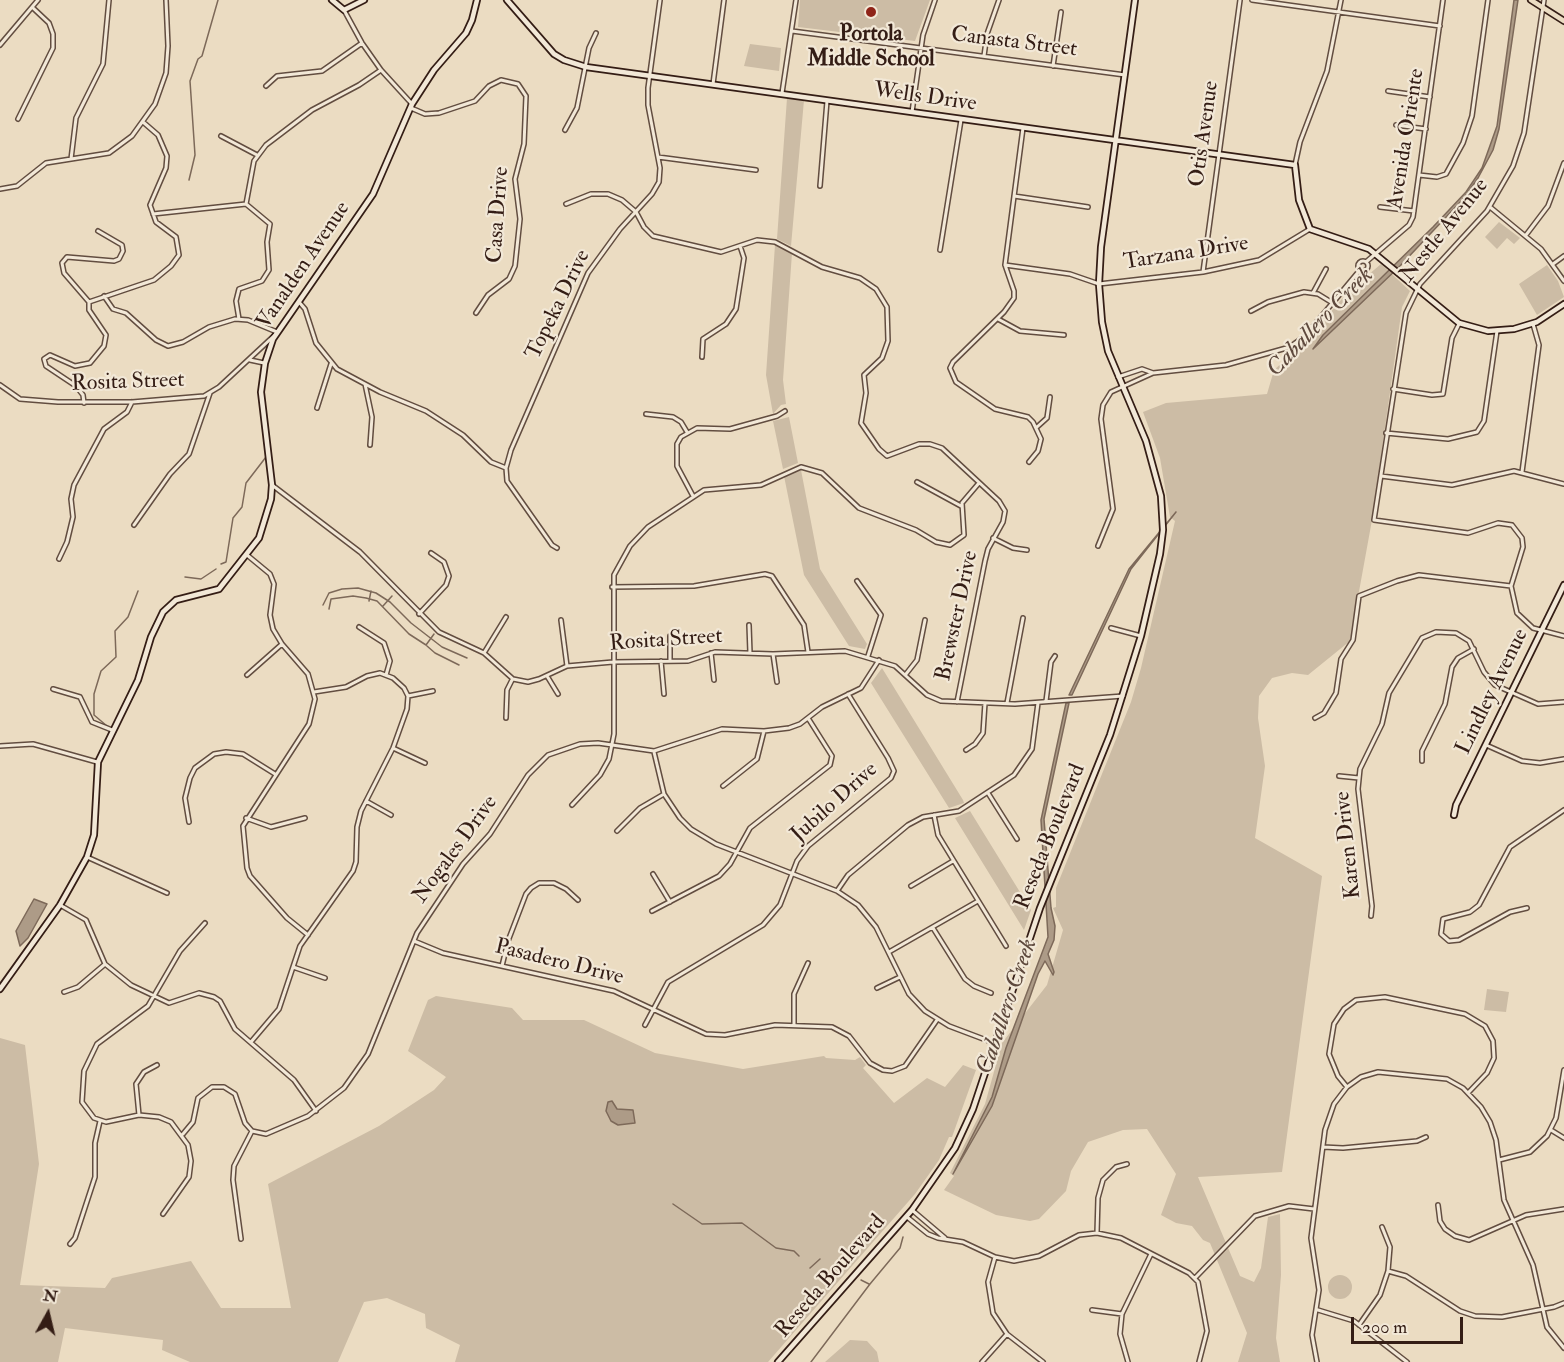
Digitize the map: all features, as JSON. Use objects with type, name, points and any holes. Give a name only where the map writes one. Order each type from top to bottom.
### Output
[{"type":"main road","points":[[333,0],[344,10],[364,0]]},
{"type":"main road","name":"Vanalden Avenue","points":[[0,990],[60,904],[87,857],[94,835],[98,762],[112,729],[138,680],[151,637],[163,612],[176,600],[219,589],[247,555],[266,521],[272,485],[262,405],[265,363],[277,333],[373,194],[411,106],[434,70],[466,33],[477,0]]},
{"type":"main road","name":"Wells Drive","points":[[507,0],[554,54],[586,67],[1295,165]]},
{"type":"main road","name":"Reseda Boulevard","points":[[778,1362],[912,1210],[955,1148],[973,1109],[1049,884],[1123,696],[1141,636],[1159,564],[1163,529],[1162,508],[1151,456],[1117,377],[1104,331],[1099,284],[1101,248],[1135,0]]},
{"type":"main road","points":[[1532,0],[1564,21]]},
{"type":"main road","points":[[1295,165],[1299,200],[1310,229],[1363,246],[1376,253],[1459,323],[1497,331],[1533,324],[1564,304]]},
{"type":"main road","name":"Lindley Avenue","points":[[1454,815],[1564,585]]},
{"type":"street","points":[[0,45],[38,0]]},
{"type":"street","points":[[71,159],[76,118],[103,64],[109,0]]},
{"type":"street","points":[[0,189],[17,186],[46,163],[109,153],[122,146],[143,123],[154,104],[166,73],[168,46],[166,0]]},
{"type":"street","name":"Topeka Drive","points":[[506,468],[511,450],[588,273],[605,248],[652,194],[658,182],[658,157],[648,105],[649,76],[660,0]]},
{"type":"street","points":[[713,84],[724,0]]},
{"type":"street","points":[[782,93],[796,0]]},
{"type":"street","points":[[912,112],[921,48],[935,0]]},
{"type":"street","points":[[984,56],[987,34],[999,0]]},
{"type":"street","name":"Otis Avenue","points":[[1203,272],[1240,0]]},
{"type":"street","points":[[1251,0],[1440,26]]},
{"type":"street","points":[[1295,165],[1300,142],[1327,71],[1341,0]]},
{"type":"street","name":"Avenida Oriente","points":[[1121,386],[1153,373],[1226,365],[1290,347],[1305,336],[1359,270],[1359,263],[1366,262],[1408,225],[1414,212],[1443,0]]},
{"type":"street","points":[[1419,175],[1437,177],[1446,174],[1461,150],[1472,116],[1488,0]]},
{"type":"street","name":"Nestle Avenue","points":[[1511,586],[1523,547],[1522,537],[1512,525],[1498,523],[1476,533],[1468,533],[1374,520],[1404,324],[1417,289],[1490,207],[1513,166],[1524,133],[1544,0]]},
{"type":"street","points":[[18,119],[53,48],[50,23],[32,7]]},
{"type":"street","points":[[344,10],[362,43],[411,106]]},
{"type":"street","points":[[1053,66],[1061,12]]},
{"type":"street","name":"Canasta Street","points":[[792,32],[1125,75]]},
{"type":"street","points":[[565,130],[577,108],[589,48],[596,33]]},
{"type":"street","points":[[266,86],[277,76],[322,71],[362,43]]},
{"type":"street","points":[[246,204],[252,168],[257,155],[302,117],[381,70]]},
{"type":"street","name":"Casa Drive","points":[[411,106],[420,113],[439,113],[475,101],[489,86],[501,80],[518,84],[526,96],[524,144],[515,179],[520,219],[513,272],[488,295],[476,313]]},
{"type":"street","points":[[1388,91],[1399,95],[1430,97]]},
{"type":"street","points":[[820,186],[827,101]]},
{"type":"street","points":[[940,250],[961,120]]},
{"type":"street","points":[[89,302],[154,280],[177,260],[180,250],[176,237],[156,222],[152,214],[151,199],[166,168],[168,156],[158,135],[143,123]]},
{"type":"street","points":[[1396,125],[1426,129]]},
{"type":"street","points":[[1023,128],[1005,265],[1014,298],[998,318],[953,362],[950,373],[956,381],[995,409],[1028,417],[1037,427],[1041,433],[1040,446],[1029,462]]},
{"type":"street","points":[[221,136],[257,155]]},
{"type":"street","points":[[658,157],[756,170]]},
{"type":"street","points":[[1526,235],[1548,206],[1564,163]]},
{"type":"street","name":"Brewster Drive","points":[[566,204],[600,193],[615,196],[636,212],[648,232],[661,238],[721,252],[757,240],[775,242],[822,267],[870,283],[887,307],[889,332],[885,353],[864,375],[866,393],[861,423],[879,449],[887,456],[919,444],[936,445],[999,501],[1005,512],[1003,522],[993,538],[984,561],[957,702]]},
{"type":"street","points":[[1014,196],[1088,207]]},
{"type":"street","points":[[152,214],[246,204],[270,224],[267,242],[269,270],[262,281],[239,289],[236,301],[239,319]]},
{"type":"street","points":[[1380,207],[1414,212]]},
{"type":"street","points":[[1490,207],[1526,235],[1553,264],[1564,281]]},
{"type":"street","name":"Tarzana Drive","points":[[1005,265],[1070,274],[1099,284],[1203,272],[1259,260],[1310,229]]},
{"type":"street","points":[[84,403],[83,395],[76,386],[46,366],[44,359],[50,355],[75,366],[83,366],[90,363],[104,346],[105,330],[91,315],[89,302],[64,273],[62,263],[67,257],[114,261],[119,259],[123,251],[122,245],[98,231]]},
{"type":"street","points":[[702,357],[703,339],[726,324],[735,313],[744,258],[740,246]]},
{"type":"street","points":[[1553,264],[1564,256]]},
{"type":"street","name":"Avenida Oriente","points":[[1359,270],[1367,270],[1366,262]]},
{"type":"street","points":[[1313,292],[1326,269]]},
{"type":"street","points":[[1251,311],[1296,293],[1313,292],[1331,302]]},
{"type":"street","points":[[104,296],[113,309],[126,313],[156,340],[168,346],[183,342],[220,323],[239,319],[263,324],[277,333]]},
{"type":"street","points":[[297,301],[305,309],[316,343],[332,364],[345,375],[426,411],[463,435],[491,462],[506,468],[507,481],[552,545],[557,548]]},
{"type":"street","points":[[998,318],[1020,332],[1064,335]]},
{"type":"street","points":[[1393,389],[1432,395],[1443,394],[1452,338],[1459,323]]},
{"type":"street","points":[[1522,472],[1539,345],[1533,324]]},
{"type":"street","points":[[1386,433],[1434,439],[1474,435],[1484,421],[1497,331]]},
{"type":"street","name":"Rosita Street","points":[[0,385],[14,396],[26,400],[84,403],[132,402],[210,393],[249,360],[269,337],[277,333]]},
{"type":"street","points":[[249,360],[265,363]]},
{"type":"street","points":[[317,408],[332,364]]},
{"type":"street","name":"Avenida Oriente","points":[[1117,377],[1142,369],[1153,373]]},
{"type":"street","points":[[365,384],[372,417],[370,445]]},
{"type":"street","points":[[1098,546],[1113,504],[1101,411],[1106,397],[1121,386]]},
{"type":"street","points":[[134,525],[170,474],[189,454],[210,393]]},
{"type":"street","points":[[1037,427],[1047,418],[1050,397]]},
{"type":"street","points":[[59,559],[67,542],[73,517],[71,499],[74,485],[104,429],[127,412],[132,402]]},
{"type":"street","points":[[693,496],[681,477],[676,456],[677,444],[687,432],[697,428],[730,429],[777,416],[785,411]]},
{"type":"street","points":[[646,414],[673,417],[681,422],[687,432]]},
{"type":"street","points":[[572,805],[600,775],[609,759],[612,745],[612,587],[619,563],[637,538],[693,496],[714,488],[761,485],[793,469],[809,467],[822,473],[859,508],[916,530],[936,542],[950,545],[964,535],[965,524],[961,506],[979,483]]},
{"type":"street","points":[[1380,476],[1452,485],[1503,471],[1522,472],[1564,483]]},
{"type":"street","points":[[917,482],[961,506]]},
{"type":"street","points":[[272,485],[360,552],[419,614],[450,639],[484,653],[513,679],[507,690],[506,718]]},
{"type":"street","name":"Brewster Drive","points":[[993,538],[1013,548],[1027,550]]},
{"type":"street","points":[[419,614],[446,585],[449,576],[444,562],[431,553]]},
{"type":"street","points":[[247,555],[270,573],[274,584],[270,615],[273,628],[282,645],[308,674],[314,692],[309,724],[246,818],[242,834],[250,876],[287,918],[308,935]]},
{"type":"street","points":[[612,587],[694,586],[765,574],[772,576],[804,625],[808,652]]},
{"type":"street","points":[[1315,718],[1324,713],[1336,693],[1341,662],[1353,640],[1360,596],[1396,581],[1419,575],[1511,586],[1517,613],[1524,622],[1541,632],[1564,636]]},
{"type":"street","points":[[857,581],[881,615],[868,656]]},
{"type":"street","points":[[484,653],[506,617]]},
{"type":"street","points":[[1007,704],[1023,618]]},
{"type":"street","points":[[561,620],[567,666]]},
{"type":"street","points":[[906,674],[917,660],[925,620]]},
{"type":"street","points":[[749,625],[750,653]]},
{"type":"street","points":[[359,627],[384,643],[390,661],[386,675]]},
{"type":"street","points":[[1111,628],[1141,636]]},
{"type":"street","name":"Karen Drive","points":[[1371,916],[1372,906],[1366,872],[1359,778],[1363,760],[1382,724],[1389,693],[1422,638],[1430,633],[1448,631],[1464,637],[1474,649],[1489,680],[1511,693],[1538,704],[1564,702]]},
{"type":"street","points":[[670,636],[670,661]]},
{"type":"street","points":[[247,675],[282,645]]},
{"type":"street","points":[[1422,761],[1422,751],[1445,704],[1452,667],[1458,658],[1474,649]]},
{"type":"street","name":"Rosita Street","points":[[513,679],[528,682],[567,666],[692,660],[711,653],[773,654],[845,651],[879,660],[906,674],[934,699],[1007,704],[1123,696]]},
{"type":"street","points":[[711,653],[714,680]]},
{"type":"street","points":[[773,654],[777,681]]},
{"type":"street","points":[[1046,701],[1051,662],[1055,656]]},
{"type":"street","name":"Nogales Drive","points":[[252,1131],[273,1132],[316,1111],[344,1088],[364,1062],[413,940],[463,864],[490,834],[537,764],[548,755],[572,745],[612,745],[654,751],[722,729],[764,731],[789,728],[864,684],[879,660]]},
{"type":"street","points":[[661,662],[664,694]]},
{"type":"street","points":[[251,1042],[279,1010],[300,946],[353,871],[356,862],[358,819],[393,748],[407,709],[408,696],[399,682],[386,675],[373,674],[346,687],[314,692]]},
{"type":"street","points":[[547,676],[558,694]]},
{"type":"street","points":[[52,689],[80,697],[93,722],[112,729]]},
{"type":"street","points":[[408,696],[433,691]]},
{"type":"street","name":"Jubilo Drive","points":[[645,1025],[664,988],[673,977],[763,925],[780,905],[791,873],[808,846],[891,778],[894,771],[848,694]]},
{"type":"street","points":[[837,891],[848,875],[908,825],[934,815],[958,811],[1014,775],[1028,758],[1038,702]]},
{"type":"street","points":[[966,750],[975,744],[983,733],[985,703]]},
{"type":"street","points":[[652,911],[719,876],[750,828],[831,764],[832,756],[808,718]]},
{"type":"street","points":[[723,786],[757,759],[764,731]]},
{"type":"street","points":[[0,746],[33,744],[98,762]]},
{"type":"street","points":[[1486,745],[1522,761],[1540,763],[1564,759]]},
{"type":"street","points":[[393,748],[425,763]]},
{"type":"street","points":[[654,751],[664,794],[680,818],[691,828],[716,844],[837,891],[869,916],[909,994],[937,1020],[994,1042]]},
{"type":"street","points":[[189,822],[186,791],[195,768],[204,760],[217,753],[237,753],[247,756],[275,774]]},
{"type":"street","points":[[1339,776],[1359,778]]},
{"type":"street","points":[[988,793],[1017,839]]},
{"type":"street","points":[[617,831],[639,808],[664,794]]},
{"type":"street","points":[[366,801],[391,815]]},
{"type":"street","points":[[1527,908],[1510,912],[1459,940],[1449,941],[1441,934],[1443,919],[1470,912],[1485,897],[1510,847],[1564,810]]},
{"type":"street","points":[[934,815],[938,835],[1006,946]]},
{"type":"street","points":[[246,818],[271,827],[305,818]]},
{"type":"street","points":[[87,857],[167,893]]},
{"type":"street","points":[[911,886],[953,861]]},
{"type":"street","points":[[653,874],[670,902]]},
{"type":"street","points":[[502,966],[508,941],[531,888],[539,883],[555,883],[578,900]]},
{"type":"street","points":[[889,952],[978,901]]},
{"type":"street","points":[[60,904],[89,924],[105,964],[114,974],[169,1003],[200,993],[214,997],[224,1006],[235,1029],[294,1080],[316,1111]]},
{"type":"street","points":[[163,1214],[189,1177],[191,1154],[183,1134],[171,1122],[159,1117],[139,1115],[112,1122],[100,1121],[87,1111],[81,1094],[86,1064],[97,1044],[142,1012],[185,943],[205,923]]},
{"type":"street","points":[[933,928],[965,979],[974,986],[991,993]]},
{"type":"street","name":"Pasadero Drive","points":[[413,940],[443,953],[614,991],[697,1030],[715,1035],[794,1025],[821,1026],[841,1031],[856,1042],[870,1063],[883,1070],[892,1071],[910,1062],[937,1020]]},
{"type":"street","points":[[794,1025],[794,993],[808,963]]},
{"type":"street","points":[[64,992],[78,987],[105,964]]},
{"type":"street","points":[[294,967],[326,978]]},
{"type":"street","points":[[877,988],[900,977]]},
{"type":"street","points":[[1347,1087],[1338,1076],[1329,1054],[1334,1024],[1344,1010],[1356,1000],[1385,996],[1465,1014],[1485,1026],[1493,1041],[1494,1058],[1487,1073],[1468,1093]]},
{"type":"street","points":[[139,1115],[136,1084],[144,1072],[157,1065]]},
{"type":"street","points":[[1499,1160],[1530,1152],[1551,1130],[1556,1118],[1564,1070]]},
{"type":"street","points":[[1317,1362],[1312,1335],[1318,1310],[1318,1283],[1311,1238],[1329,1114],[1347,1087],[1361,1077],[1378,1072],[1447,1079],[1468,1093],[1490,1122],[1499,1160],[1501,1190],[1533,1264],[1542,1309],[1550,1334],[1564,1348]]},
{"type":"street","points":[[183,1134],[193,1122],[196,1103],[202,1093],[218,1086],[235,1094],[245,1123],[252,1131],[234,1166],[233,1180],[241,1239]]},
{"type":"street","points":[[70,1244],[75,1238],[95,1177],[95,1143],[100,1121]]},
{"type":"street","points":[[1551,1130],[1564,1138]]},
{"type":"street","points":[[1323,1147],[1343,1148],[1417,1141],[1426,1137]]},
{"type":"street","points":[[1097,1233],[1098,1198],[1103,1180],[1116,1167],[1127,1164]]},
{"type":"street","points":[[1438,1205],[1440,1221],[1445,1229],[1462,1239],[1476,1238],[1538,1211],[1564,1209]]},
{"type":"street","points":[[1195,1278],[1250,1220],[1261,1214],[1289,1206],[1314,1209]]},
{"type":"street","points":[[912,1210],[947,1239]]},
{"type":"street","points":[[906,1216],[928,1234],[963,1242],[995,1257],[1014,1261],[1031,1259],[1073,1238],[1097,1233],[1114,1236],[1151,1254],[1195,1278],[1200,1287],[1207,1331],[1199,1362]]},
{"type":"street","points":[[1359,1325],[1380,1294],[1388,1271],[1389,1242],[1382,1227]]},
{"type":"street","points":[[1128,1362],[1120,1334],[1122,1314],[1151,1254]]},
{"type":"street","points":[[995,1257],[990,1272],[988,1295],[993,1313],[1007,1334],[1041,1362]]},
{"type":"street","points":[[1388,1271],[1417,1282],[1460,1311],[1475,1316],[1491,1318],[1564,1303]]},
{"type":"street","points":[[1092,1310],[1122,1314]]},
{"type":"street","points":[[1318,1310],[1340,1315],[1359,1325],[1407,1362]]},
{"type":"street","points":[[982,1362],[1007,1334]]},
{"type":"shaded area","name":"Portola Middle School","points":[[800,0],[930,0],[915,41],[798,27]]},
{"type":"shaded area","points":[[1514,0],[1518,0],[1499,129],[1493,150],[1478,178],[1464,198],[1400,266],[1313,349],[1323,335],[1466,192],[1482,168],[1497,126]]},
{"type":"shaded area","points":[[750,44],[781,48],[779,71],[744,66]]},
{"type":"shaded area","points":[[787,98],[804,100],[791,246],[777,239]]},
{"type":"shaded area","points":[[1499,222],[1520,238],[1514,244],[1507,238],[1497,249],[1485,237]]},
{"type":"shaded area","points":[[775,245],[792,253],[783,380],[786,404],[781,405],[773,414],[766,375]]},
{"type":"shaded area","points":[[1381,264],[1410,291],[1402,307],[1372,520],[1350,641],[1308,675],[1292,673],[1272,678],[1259,696],[1258,718],[1265,766],[1255,838],[1322,876],[1282,1172],[1198,1177],[1240,1276],[1254,1282],[1261,1268],[1268,1217],[1280,1214],[1281,1275],[1276,1338],[1280,1362],[1238,1362],[1247,1333],[1210,1243],[1203,1240],[1192,1226],[1176,1223],[1161,1215],[1176,1174],[1147,1129],[1123,1130],[1088,1142],[1071,1171],[1066,1191],[1039,1219],[1030,1221],[996,1215],[944,1190],[954,1176],[950,1173],[985,1104],[1002,1043],[1047,985],[1063,930],[1053,908],[1056,907],[1056,888],[1131,702],[1141,668],[1175,521],[1170,517],[1160,458],[1143,412],[1166,403],[1267,394],[1274,370],[1303,344],[1347,293]]},
{"type":"shaded area","points":[[1547,265],[1558,281],[1564,297],[1537,315],[1519,284]]},
{"type":"shaded area","points":[[789,417],[798,463],[783,469],[773,421]]},
{"type":"shaded area","points":[[801,470],[820,569],[867,644],[865,649],[849,646],[804,575],[784,476]]},
{"type":"shaded area","points":[[1176,512],[1131,569],[1072,695],[1069,695],[1129,569]]},
{"type":"shaded area","points":[[882,668],[964,803],[949,808],[871,683]]},
{"type":"shaded area","points":[[1066,703],[1069,703],[1044,819],[1051,908],[1055,926],[1054,940],[1048,954],[1054,972],[1053,975],[1045,961],[1038,974],[992,1106],[953,1174],[992,1097],[1006,1048],[1048,937],[1041,820]]},
{"type":"shaded area","points":[[970,811],[1031,910],[1024,930],[955,818]]},
{"type":"shaded area","points":[[34,899],[47,904],[28,938],[20,946],[16,931]]},
{"type":"shaded area","points":[[1487,989],[1509,992],[1506,1012],[1484,1010]]},
{"type":"shaded area","points":[[436,996],[512,1008],[523,1020],[584,1020],[655,1053],[743,1069],[824,1056],[855,1060],[860,1057],[866,1065],[863,1068],[894,1103],[927,1078],[945,1087],[963,1065],[976,1070],[952,1137],[949,1137],[939,1160],[915,1194],[768,1362],[455,1362],[460,1345],[426,1328],[425,1314],[387,1298],[364,1302],[338,1362],[190,1362],[162,1350],[163,1340],[65,1328],[58,1362],[0,1362],[0,1038],[25,1045],[39,1164],[20,1285],[105,1288],[112,1278],[191,1261],[221,1308],[291,1308],[268,1184],[379,1126],[434,1090],[446,1077],[408,1051],[428,1000]]},
{"type":"shaded area","points":[[612,1101],[617,1109],[633,1110],[635,1123],[618,1125],[611,1121],[606,1111],[608,1102]]},
{"type":"shaded area","points":[[1340,1275],[1348,1279],[1352,1287],[1348,1295],[1340,1299],[1332,1295],[1328,1287],[1332,1279]]},
{"type":"shaded area","points":[[850,1340],[867,1341],[877,1352],[879,1362],[825,1362]]},
{"type":"waterway","points":[[189,180],[195,155],[190,81],[198,59],[202,56],[218,0]]},
{"type":"waterway","points":[[221,564],[226,562],[233,518],[242,507],[246,483],[266,457]]},
{"type":"waterway","points":[[185,577],[201,579],[216,569]]},
{"type":"waterway","points":[[323,605],[329,593],[342,589],[358,588],[376,593],[390,602],[411,623],[442,647],[467,658]]},
{"type":"waterway","points":[[107,726],[94,715],[94,694],[101,671],[116,657],[115,631],[128,617],[138,591]]},
{"type":"waterway","points":[[369,601],[371,591]]},
{"type":"waterway","points":[[329,609],[331,599],[353,596],[366,598],[377,601],[409,634],[426,645],[434,634]]},
{"type":"waterway","points":[[383,606],[392,596]]},
{"type":"waterway","points":[[427,646],[435,653],[459,665]]},
{"type":"waterway","points":[[673,1204],[702,1224],[742,1223],[776,1248],[794,1251],[799,1256]]},
{"type":"waterway","name":"Caballero Creek","points":[[811,1362],[900,1248],[903,1237]]},
{"type":"waterway","points":[[810,1268],[820,1259]]},
{"type":"waterway","points":[[861,1280],[869,1284]]},
{"type":"place","name":"Portola Middle School","points":[[871,12]]}]
